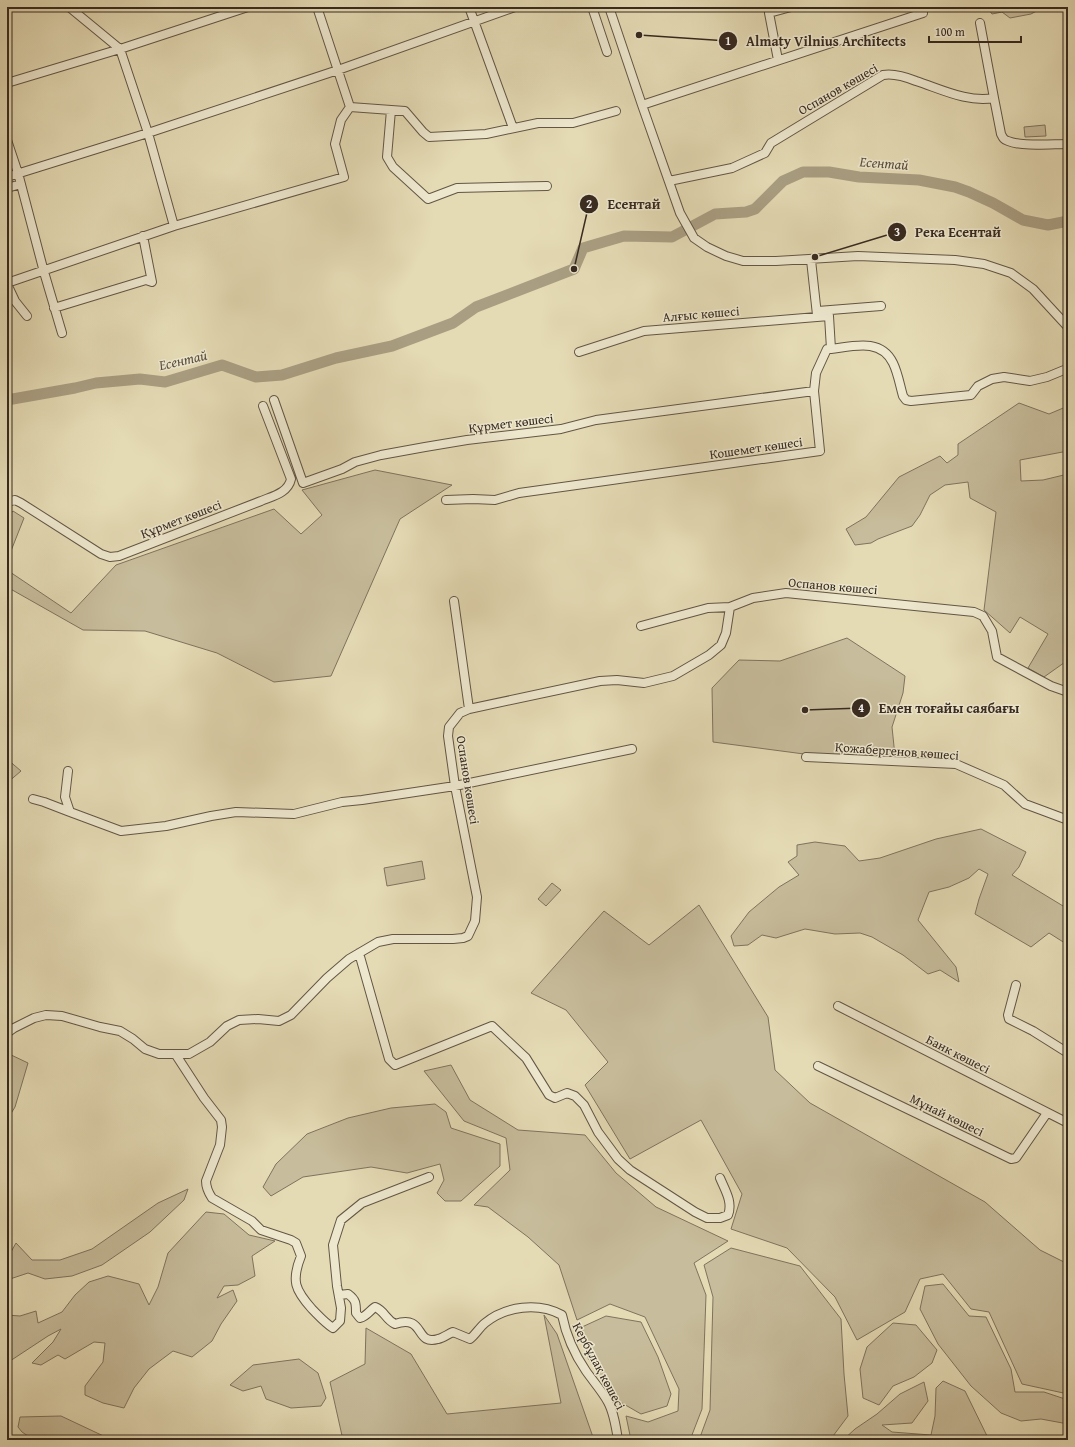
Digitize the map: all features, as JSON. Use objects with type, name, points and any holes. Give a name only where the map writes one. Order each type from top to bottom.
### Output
[{"type":"street","points":[[69,7],[120,49],[148,133],[174,226]]},
{"type":"street","points":[[7,83],[120,49],[248,7]]},
{"type":"street","points":[[27,316],[12,298],[7,284],[174,226],[344,176],[335,144],[342,120],[350,107],[317,7]]},
{"type":"street","points":[[469,7],[513,128]]},
{"type":"street","points":[[7,176],[18,174],[148,133],[338,70],[514,7]]},
{"type":"street","points":[[592,7],[607,52]]},
{"type":"street","points":[[609,7],[680,213],[694,238],[707,247],[726,256],[743,261],[810,260],[858,256],[955,260],[984,264],[1011,273],[1034,289],[1068,327]]},
{"type":"street","points":[[778,60],[769,13],[791,7]]},
{"type":"street","points":[[642,104],[923,13]]},
{"type":"street","points":[[980,23],[1003,138],[1007,141],[1026,144],[1068,144]]},
{"type":"street","name":"Оспанов көшесі","points":[[669,181],[732,168],[765,153],[771,143],[883,74],[905,76],[961,96],[983,100],[994,98]]},
{"type":"street","points":[[350,107],[405,111],[423,132],[430,137],[486,134],[538,123],[572,123],[616,111]]},
{"type":"street","points":[[391,110],[387,157],[393,167],[428,198],[457,188],[547,186]]},
{"type":"street","points":[[7,140],[21,184],[44,272],[62,332]]},
{"type":"street","points":[[7,188],[21,184]]},
{"type":"street","points":[[54,308],[146,280],[152,282],[143,236]]},
{"type":"street","points":[[810,260],[817,314]]},
{"type":"street","name":"Алғыс көшесі","points":[[579,352],[644,331],[676,329],[881,306]]},
{"type":"street","name":"Алғыс көшесі","points":[[817,314],[829,316],[831,349]]},
{"type":"street","points":[[831,349],[856,345],[876,346],[885,351],[893,363],[903,396],[906,400],[911,401],[971,395],[978,386],[992,379],[1004,377],[1030,381],[1047,377],[1064,370],[1068,371]]},
{"type":"street","name":"Кошемет көшесі","points":[[446,500],[495,500],[519,493],[820,451],[814,391],[816,373],[827,349],[831,349]]},
{"type":"street","name":"Құрмет көшесі","points":[[274,400],[304,483],[342,469],[355,462],[425,447],[467,440],[560,429],[596,420],[814,391]]},
{"type":"street","name":"Құрмет көшесі","points":[[7,502],[15,500],[21,503],[101,554],[110,557],[119,556],[283,492],[290,486],[291,479],[263,406]]},
{"type":"street","name":"Оспанов көшесі","points":[[7,1034],[14,1028],[34,1018],[46,1015],[62,1016],[120,1031],[133,1038],[145,1049],[159,1054],[189,1054],[210,1042],[227,1026],[239,1020],[258,1018],[279,1021],[291,1015],[327,978],[349,959],[378,942],[393,939],[453,939],[468,936],[475,921],[477,897],[455,786],[448,736],[449,727],[460,713],[469,709],[600,681],[616,680],[644,683],[673,676],[709,655],[721,645],[726,633],[730,607],[753,598],[786,593],[974,612],[983,616],[992,631],[997,657],[1051,686],[1068,692]]},
{"type":"street","points":[[454,601],[469,709]]},
{"type":"street","points":[[641,626],[708,608],[730,607]]},
{"type":"street","points":[[33,799],[121,830],[166,826],[236,812],[294,814],[342,802],[455,786],[632,749]]},
{"type":"street","name":"Қожабергенов көшесі","points":[[806,757],[956,764],[1004,785],[1025,804],[1068,820]]},
{"type":"street","points":[[68,771],[65,797],[70,812]]},
{"type":"street","points":[[359,953],[389,1059],[395,1065],[492,1026],[526,1058],[550,1095],[555,1098],[567,1093],[575,1096],[584,1105],[598,1132],[618,1159],[630,1170],[695,1212],[707,1218],[720,1218],[728,1215],[731,1207],[728,1195],[720,1178]]},
{"type":"street","points":[[1016,985],[1008,1015],[1009,1019],[1033,1031],[1068,1053]]},
{"type":"street","name":"Банк көшесі","points":[[838,1006],[1068,1123]]},
{"type":"street","points":[[176,1055],[204,1098],[221,1120],[220,1145],[206,1181],[208,1192],[212,1198],[252,1221],[261,1230],[296,1243],[301,1256],[295,1273],[296,1285],[299,1294],[326,1323],[333,1328],[340,1321],[341,1308],[333,1245],[341,1220],[362,1203],[429,1177]]},
{"type":"street","name":"Мұнай көшесі","points":[[818,1066],[1011,1159],[1016,1158],[1047,1113]]},
{"type":"street","name":"Кербұлақ көшесі","points":[[339,1294],[348,1294],[355,1299],[356,1313],[360,1318],[366,1316],[375,1308],[381,1310],[389,1320],[395,1324],[403,1321],[411,1322],[417,1327],[423,1336],[430,1341],[440,1339],[453,1332],[470,1339],[476,1335],[484,1324],[497,1315],[520,1308],[540,1307],[562,1315],[564,1325],[573,1348],[585,1369],[608,1402],[616,1424],[618,1440]]},
{"type":"shaded area","points":[[987,7],[1044,7],[1031,14],[1010,18],[1002,12],[992,14]]},
{"type":"shaded area","points":[[1045,125],[1046,136],[1025,137],[1024,127]]},
{"type":"shaded area","points":[[1019,403],[1049,414],[1068,406],[1068,451],[1020,460],[1021,481],[1043,480],[1068,474],[1068,660],[1044,677],[1028,668],[1048,634],[1020,617],[1010,633],[984,610],[996,512],[970,498],[968,482],[945,485],[930,495],[920,515],[912,526],[871,543],[855,545],[846,529],[866,517],[899,477],[940,456],[947,463],[958,455],[958,444]]},
{"type":"shaded area","points":[[375,470],[452,485],[400,519],[331,676],[274,682],[217,653],[145,631],[83,630],[7,587],[7,570],[71,613],[116,565],[274,509],[301,534],[322,515],[302,490]]},
{"type":"shaded area","points":[[13,511],[24,518],[7,561],[7,518]]},
{"type":"shaded area","points":[[847,638],[905,676],[903,693],[892,727],[895,756],[804,754],[713,742],[712,688],[739,660],[780,661]]},
{"type":"shaded area","points":[[7,759],[21,771],[7,783]]},
{"type":"shaded area","points":[[981,829],[1026,852],[1019,867],[1012,875],[1068,909],[1068,945],[1049,933],[1031,947],[975,914],[988,874],[979,869],[969,878],[949,887],[929,892],[918,920],[956,967],[959,982],[940,970],[928,974],[903,955],[872,937],[860,933],[835,934],[805,929],[776,938],[762,935],[748,945],[734,946],[731,936],[749,912],[779,887],[799,875],[788,862],[797,856],[797,845],[815,842],[845,846],[859,861],[880,858],[936,839]]},
{"type":"shaded area","points":[[422,861],[425,879],[387,886],[384,868]]},
{"type":"shaded area","points":[[552,883],[561,890],[546,906],[538,899]]},
{"type":"shaded area","points":[[699,905],[768,1017],[775,1070],[810,1103],[985,1202],[1040,1250],[1068,1264],[1068,1394],[1022,1384],[989,1312],[971,1309],[943,1274],[920,1279],[905,1312],[857,1340],[835,1297],[787,1248],[731,1229],[742,1194],[701,1120],[630,1159],[585,1085],[608,1062],[566,1010],[531,993],[604,911],[649,945]]},
{"type":"shaded area","points":[[7,1053],[28,1063],[15,1107],[7,1120]]},
{"type":"shaded area","points":[[451,1065],[470,1100],[518,1130],[585,1135],[616,1173],[656,1207],[728,1241],[694,1263],[706,1295],[702,1409],[690,1440],[631,1440],[626,1416],[648,1422],[678,1411],[679,1389],[645,1317],[610,1304],[577,1320],[559,1265],[528,1237],[488,1207],[474,1205],[510,1170],[506,1138],[464,1121],[424,1071]]},
{"type":"shaded area","points":[[435,1104],[446,1112],[451,1128],[500,1144],[500,1166],[461,1201],[445,1201],[437,1193],[444,1180],[440,1164],[407,1173],[371,1167],[303,1177],[271,1196],[263,1187],[276,1164],[307,1134],[348,1118],[391,1108]]},
{"type":"shaded area","points":[[188,1189],[184,1200],[150,1232],[102,1265],[72,1276],[45,1279],[28,1273],[7,1280],[7,1259],[16,1243],[32,1260],[60,1260],[92,1249],[158,1203]]},
{"type":"shaded area","points":[[206,1212],[224,1214],[249,1235],[275,1241],[252,1256],[255,1276],[238,1285],[224,1286],[217,1298],[233,1290],[237,1301],[221,1324],[212,1341],[192,1357],[173,1351],[149,1369],[134,1388],[124,1408],[103,1403],[85,1395],[85,1386],[103,1362],[105,1343],[94,1342],[65,1359],[58,1355],[41,1365],[32,1363],[53,1342],[61,1329],[7,1363],[7,1315],[20,1316],[36,1311],[38,1323],[62,1312],[75,1295],[89,1282],[108,1276],[139,1284],[149,1305],[158,1287],[168,1253]]},
{"type":"shaded area","points":[[731,1248],[800,1266],[841,1319],[848,1416],[830,1440],[699,1440],[710,1410],[713,1297],[704,1265]]},
{"type":"shaded area","points":[[943,1284],[969,1316],[986,1317],[1011,1369],[1015,1392],[1044,1392],[1068,1400],[1068,1424],[1041,1419],[1021,1421],[1001,1413],[971,1386],[938,1344],[920,1309],[925,1286]]},
{"type":"shaded area","points":[[544,1315],[557,1334],[594,1440],[343,1440],[330,1382],[365,1364],[366,1328],[411,1354],[447,1414],[561,1403]]},
{"type":"shaded area","points":[[606,1316],[641,1322],[658,1357],[671,1394],[667,1406],[641,1414],[615,1399],[588,1358],[582,1327]]},
{"type":"shaded area","points":[[893,1323],[916,1325],[937,1350],[932,1363],[914,1377],[893,1386],[879,1405],[863,1398],[860,1369],[867,1347]]},
{"type":"shaded area","points":[[299,1359],[318,1373],[326,1398],[321,1406],[291,1408],[266,1399],[261,1386],[243,1391],[230,1385],[253,1365]]},
{"type":"shaded area","points":[[943,1381],[965,1391],[989,1440],[843,1440],[900,1394],[924,1382],[928,1401],[912,1423],[882,1425],[892,1432],[931,1435],[935,1416],[936,1388]]},
{"type":"shaded area","points":[[61,1416],[112,1440],[34,1440],[22,1432],[18,1427],[20,1417]]},
{"type":"waterway","name":"Есентай","points":[[7,400],[96,383],[140,379],[165,382],[222,365],[256,377],[282,375],[336,358],[392,346],[453,323],[476,307],[574,269],[583,248],[624,236],[672,237],[715,214],[746,212],[755,209],[783,181],[803,172],[829,172],[859,177],[919,180],[955,187],[969,192],[993,203],[1023,220],[1048,225],[1068,221]]},
{"type":"place","name":"Almaty Vilnius Architects","points":[[639,35]]},
{"type":"place","name":"Река Есентай","points":[[815,257]]},
{"type":"place","name":"Есентай","points":[[574,269]]},
{"type":"place","name":"Емен тоғайы саябағы","points":[[805,710]]}]
